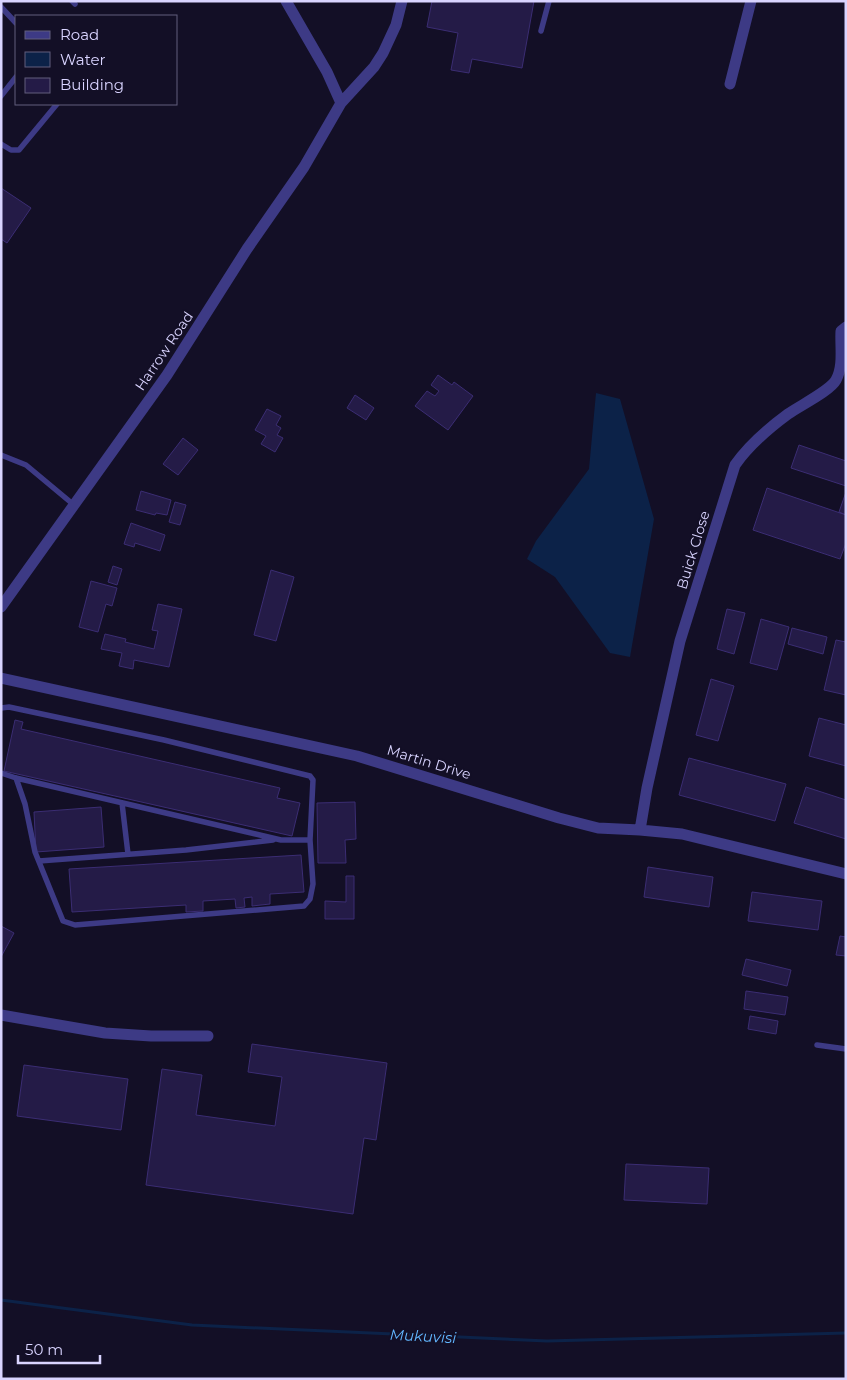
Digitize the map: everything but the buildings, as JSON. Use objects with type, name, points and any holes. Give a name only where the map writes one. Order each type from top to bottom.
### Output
[{"type":"street","points":[[286,1],[327,72],[341,104]]},
{"type":"street","name":"Harrow Road","points":[[3,603],[176,360],[247,249],[304,167],[341,104],[374,67],[396,25],[402,1]]},
{"type":"street","points":[[730,84],[751,1]]},
{"type":"street","name":"Buick Close","points":[[640,830],[647,788],[680,641],[735,465],[744,452],[788,414],[823,392],[835,382],[841,362],[841,331],[846,327]]},
{"type":"street","name":"Martin Drive","points":[[1,678],[357,756],[559,818],[598,828],[682,834],[846,874]]},
{"type":"street","points":[[1,1015],[105,1033],[151,1036],[208,1036]]},
{"type":"lane","points":[[541,31],[549,1]]},
{"type":"lane","points":[[1,7],[15,22]]},
{"type":"lane","points":[[1,96],[15,78]]},
{"type":"lane","points":[[1,144],[11,150],[19,150],[55,105]]},
{"type":"lane","points":[[1,455],[26,465],[74,505]]},
{"type":"lane","points":[[1,708],[9,707],[164,740],[310,776],[313,780],[310,840],[313,884],[310,900],[304,906],[75,925],[63,921],[35,852],[25,804],[16,778]]},
{"type":"lane","points":[[1,773],[281,840]]},
{"type":"lane","points":[[122,803],[128,854]]},
{"type":"lane","points":[[39,862],[281,840],[310,840]]},
{"type":"lane","points":[[817,1045],[846,1049]]},
{"type":"water","points":[[596,393],[620,399],[654,519],[630,657],[610,653],[555,577],[527,559],[536,541],[589,469]]},
{"type":"waterway","name":"Mukuvisi","points":[[1,1300],[192,1325],[547,1341],[846,1333]]}]
